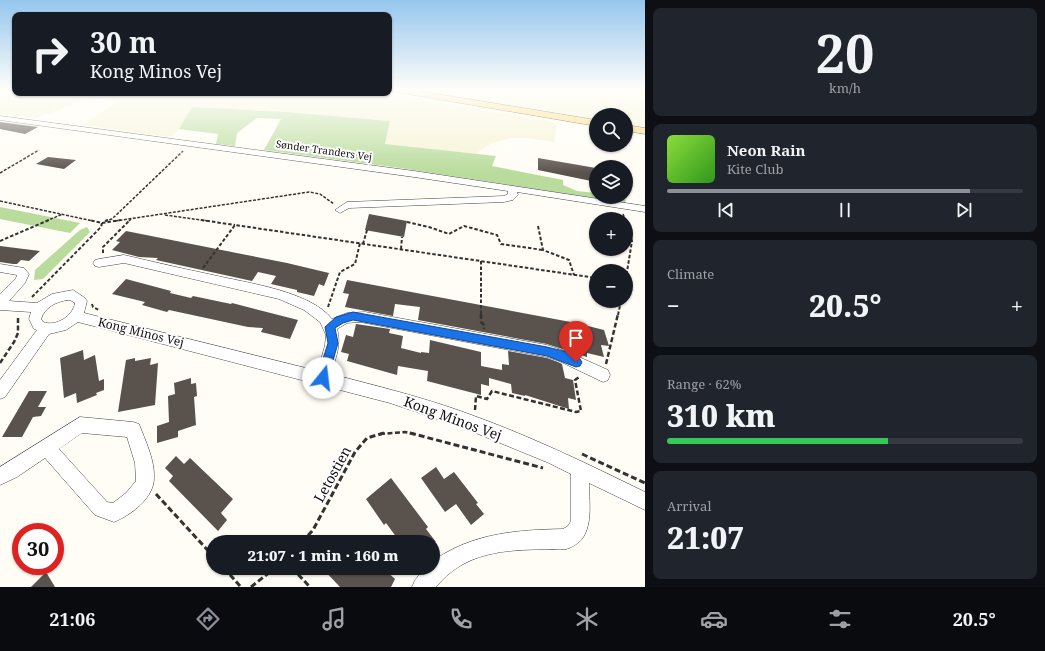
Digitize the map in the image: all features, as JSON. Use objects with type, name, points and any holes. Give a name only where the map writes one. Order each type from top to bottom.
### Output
[{"type":"main road","points":[[562,117],[589,122]]},
{"type":"main road","points":[[633,129],[645,131]]},
{"type":"street","name":"Sønder Tranders Vej","points":[[0,118],[512,188],[645,209]]},
{"type":"street","points":[[341,209],[347,205],[504,199],[510,198],[513,195],[512,188]]},
{"type":"street","points":[[101,262],[124,259],[281,295],[305,305],[320,314],[330,327],[333,343],[323,378]]},
{"type":"street","points":[[0,268],[20,271],[23,274],[21,280],[0,303]]},
{"type":"street","points":[[67,295],[73,295],[81,301],[82,305],[76,316],[62,325],[46,328],[40,327],[36,324],[34,319],[40,308],[52,299],[67,295]]},
{"type":"street","points":[[0,303],[40,308]]},
{"type":"street","name":"Kong Minos Vej","points":[[76,316],[390,396],[466,421],[555,457],[578,460],[645,501]]},
{"type":"street","points":[[330,327],[340,320],[353,316],[563,356],[603,375]]},
{"type":"street","points":[[0,392],[46,328]]},
{"type":"street","points":[[0,476],[80,425],[133,430],[144,464],[145,482],[132,501],[114,513],[101,509],[46,447]]},
{"type":"street","points":[[422,587],[448,562],[471,550],[495,543],[566,538],[576,533],[580,521],[578,460]]},
{"type":"path","points":[[0,363],[14,342],[18,333],[17,319],[34,294],[101,227],[102,223],[112,219],[190,143]]},
{"type":"path","points":[[0,173],[39,150]]},
{"type":"path","points":[[0,201],[102,223],[310,192],[320,194],[341,209]]},
{"type":"path","points":[[0,241],[63,214]]},
{"type":"path","points":[[161,214],[589,277]]},
{"type":"path","points":[[101,262],[103,247],[132,218]]},
{"type":"path","points":[[407,222],[429,227],[449,234],[464,226],[497,235],[501,244],[543,250],[569,260],[574,275]]},
{"type":"path","points":[[198,276],[235,225]]},
{"type":"path","points":[[538,226],[543,250]]},
{"type":"path","points":[[320,314],[329,307],[340,272],[355,264],[367,230]]},
{"type":"path","points":[[401,249],[402,237]]},
{"type":"path","points":[[480,261],[481,322],[484,325],[485,340]]},
{"type":"path","points":[[603,375],[619,308]]},
{"type":"path","points":[[474,411],[476,396],[487,399],[492,391],[576,412],[581,411],[575,380]]},
{"type":"path","name":"Letostien","points":[[308,535],[313,530],[355,452],[367,438],[385,433],[405,432],[550,470],[555,457]]},
{"type":"path","points":[[578,460],[645,483]]},
{"type":"path","points":[[145,482],[206,548]]},
{"type":"path","points":[[231,575],[242,587]]},
{"type":"path","points":[[251,587],[266,575]]},
{"type":"path","points":[[299,575],[310,587]]},
{"type":"shaded area","points":[[94,117],[186,117],[179,129],[171,137],[83,125]]},
{"type":"shaded area","points":[[349,117],[528,117],[550,121],[557,125],[554,142],[527,138],[511,138],[492,143],[475,154],[385,144],[390,121]]},
{"type":"shaded area","points":[[633,117],[645,117],[645,127],[633,125]]},
{"type":"green space","points":[[186,117],[349,117],[390,121],[385,144],[496,156],[492,166],[563,180],[563,185],[577,191],[589,192],[589,197],[400,168],[264,150],[281,119],[257,118],[237,133],[235,146],[216,144],[218,134],[179,129]]},
{"type":"green space","points":[[0,207],[80,223],[70,233],[0,219]]},
{"type":"green space","points":[[87,227],[90,232],[43,279],[34,280],[35,270],[80,230]]},
{"type":"building","points":[[0,122],[38,127],[25,134],[0,129]]},
{"type":"building","points":[[48,157],[76,160],[64,169],[36,164]]},
{"type":"building","points":[[538,158],[589,167],[589,181],[538,170]]},
{"type":"building","points":[[369,214],[407,221],[404,237],[365,230]]},
{"type":"building","points":[[126,231],[287,263],[329,273],[324,286],[319,284],[314,296],[297,292],[297,290],[271,284],[276,276],[258,272],[252,281],[156,260],[158,258],[139,257],[112,250],[120,242],[116,241]]},
{"type":"building","points":[[0,246],[40,251],[29,261],[21,260],[17,264],[13,264],[0,262]]},
{"type":"building","points":[[126,279],[171,291],[170,293],[191,298],[193,296],[232,303],[298,320],[290,339],[261,332],[263,328],[248,327],[169,310],[167,312],[142,305],[145,302],[112,294]]},
{"type":"building","points":[[347,280],[576,323],[604,330],[609,346],[601,345],[604,357],[587,353],[587,357],[547,344],[418,320],[420,307],[395,304],[393,316],[345,307],[349,294],[343,293]]},
{"type":"building","points":[[356,324],[390,329],[389,333],[403,336],[401,348],[421,353],[429,353],[430,340],[481,352],[481,366],[502,370],[502,364],[509,365],[508,351],[547,358],[562,364],[565,378],[573,380],[576,400],[568,398],[569,409],[525,395],[512,393],[511,384],[489,378],[489,386],[481,384],[481,395],[427,381],[428,371],[398,366],[397,375],[347,361],[349,354],[341,352],[346,335],[353,337]]},
{"type":"building","points":[[83,350],[84,360],[95,355],[99,381],[104,379],[104,390],[96,393],[97,395],[77,403],[76,393],[64,398],[60,358]]},
{"type":"building","points":[[135,358],[135,361],[151,358],[150,365],[158,363],[155,405],[118,412],[126,360]]},
{"type":"building","points":[[191,378],[191,384],[196,383],[197,396],[194,397],[196,425],[178,431],[178,437],[157,443],[157,426],[169,422],[168,396],[175,394],[174,383]]},
{"type":"building","points":[[29,391],[47,391],[38,407],[46,407],[41,416],[33,417],[22,437],[2,437]]},
{"type":"building","points":[[176,456],[184,464],[190,458],[233,499],[221,513],[227,520],[218,531],[169,481],[173,476],[165,468]]},
{"type":"building","points":[[436,467],[444,479],[454,472],[478,503],[476,504],[484,514],[471,525],[456,504],[445,512],[421,478]]},
{"type":"building","points":[[391,478],[428,527],[426,529],[431,535],[395,535],[386,523],[384,525],[366,499]]},
{"type":"building","points":[[43,575],[48,575],[55,587],[31,587]]},
{"type":"building","points":[[329,575],[391,575],[395,579],[391,587],[340,587]]},
{"type":"route","points":[[323,378],[333,343],[330,327],[340,320],[353,316],[547,351],[576,362]]}]
